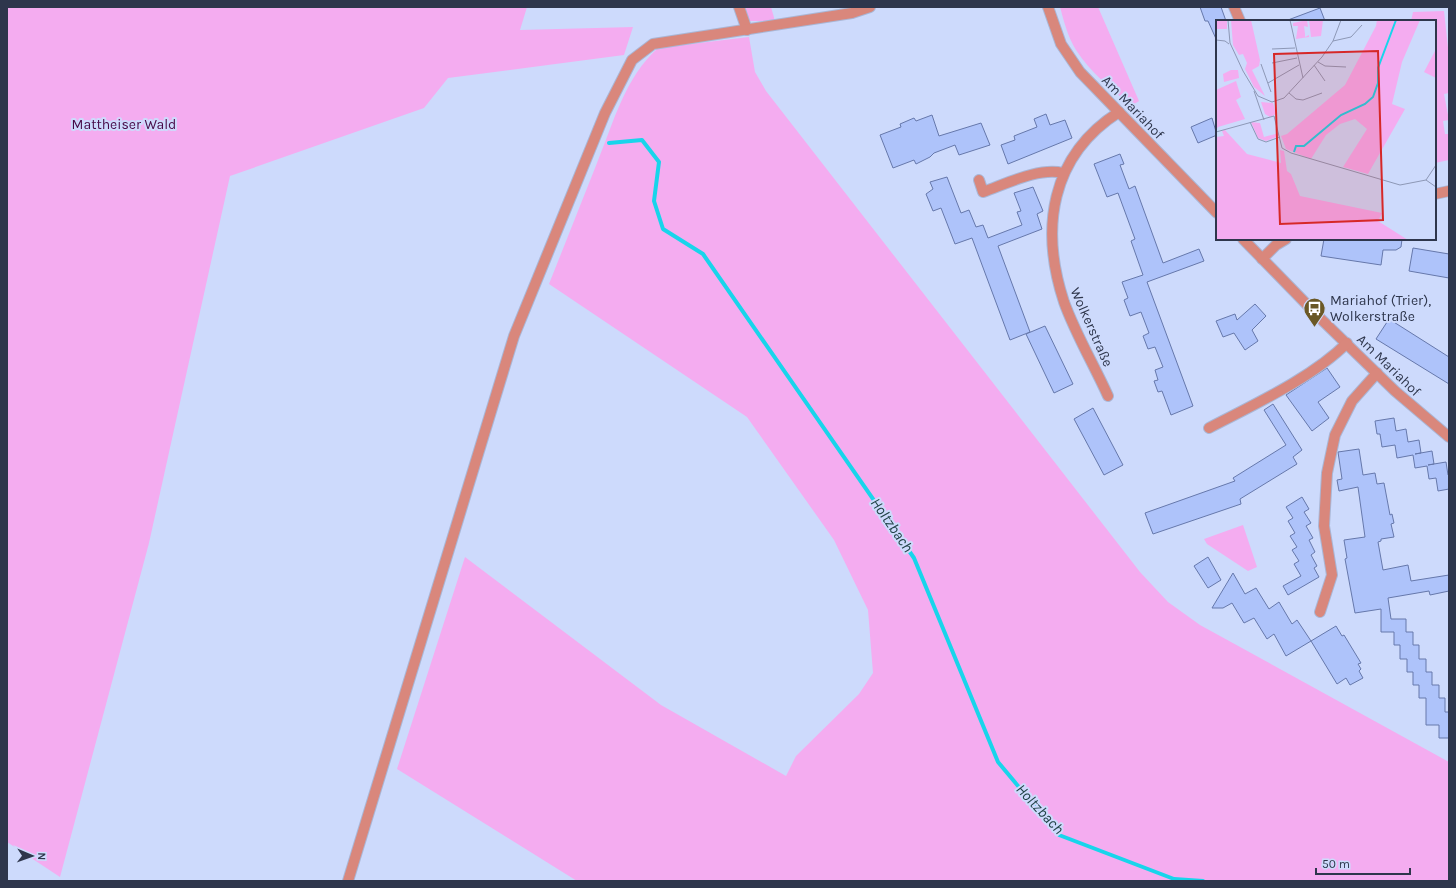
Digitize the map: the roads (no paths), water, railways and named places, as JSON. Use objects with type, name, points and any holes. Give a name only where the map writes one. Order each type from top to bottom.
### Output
[{"type":"street","points":[[739,7],[747,30]]},
{"type":"street","points":[[348,881],[514,336],[605,113],[632,60],[653,44],[852,13],[870,7]]},
{"type":"street","name":"Am Mariahof","points":[[1048,7],[1057,33],[1066,52],[1080,72],[1216,212]]},
{"type":"street","points":[[1234,7],[1240,20]]},
{"type":"street","name":"Wolkerstraße","points":[[1108,396],[1065,304],[1053,253],[1054,207],[1063,173],[1082,145],[1104,122],[1119,112]]},
{"type":"street","points":[[979,180],[983,192],[1037,173],[1047,171],[1063,173]]},
{"type":"street","points":[[1436,194],[1449,191]]},
{"type":"street","name":"Am Mariahof","points":[[1244,240],[1377,373],[1415,409],[1449,437]]},
{"type":"street","points":[[1262,259],[1276,245],[1284,240]]},
{"type":"street","points":[[1209,428],[1273,395],[1335,355],[1347,343]]},
{"type":"street","points":[[1320,612],[1332,575],[1324,526],[1327,473],[1335,435],[1352,401],[1377,373]]},
{"type":"waterway","name":"Holtzbach","points":[[609,143],[642,140],[659,162],[654,201],[663,229],[703,254],[914,558],[998,762],[1059,835],[1174,879],[1203,881]]},
{"type":"place","name":"Mariahof (Trier), Wolkerstraße","points":[[1314,328]]},
{"type":"park label","name":"Mattheiser Wald","points":[[124,124]]}]
